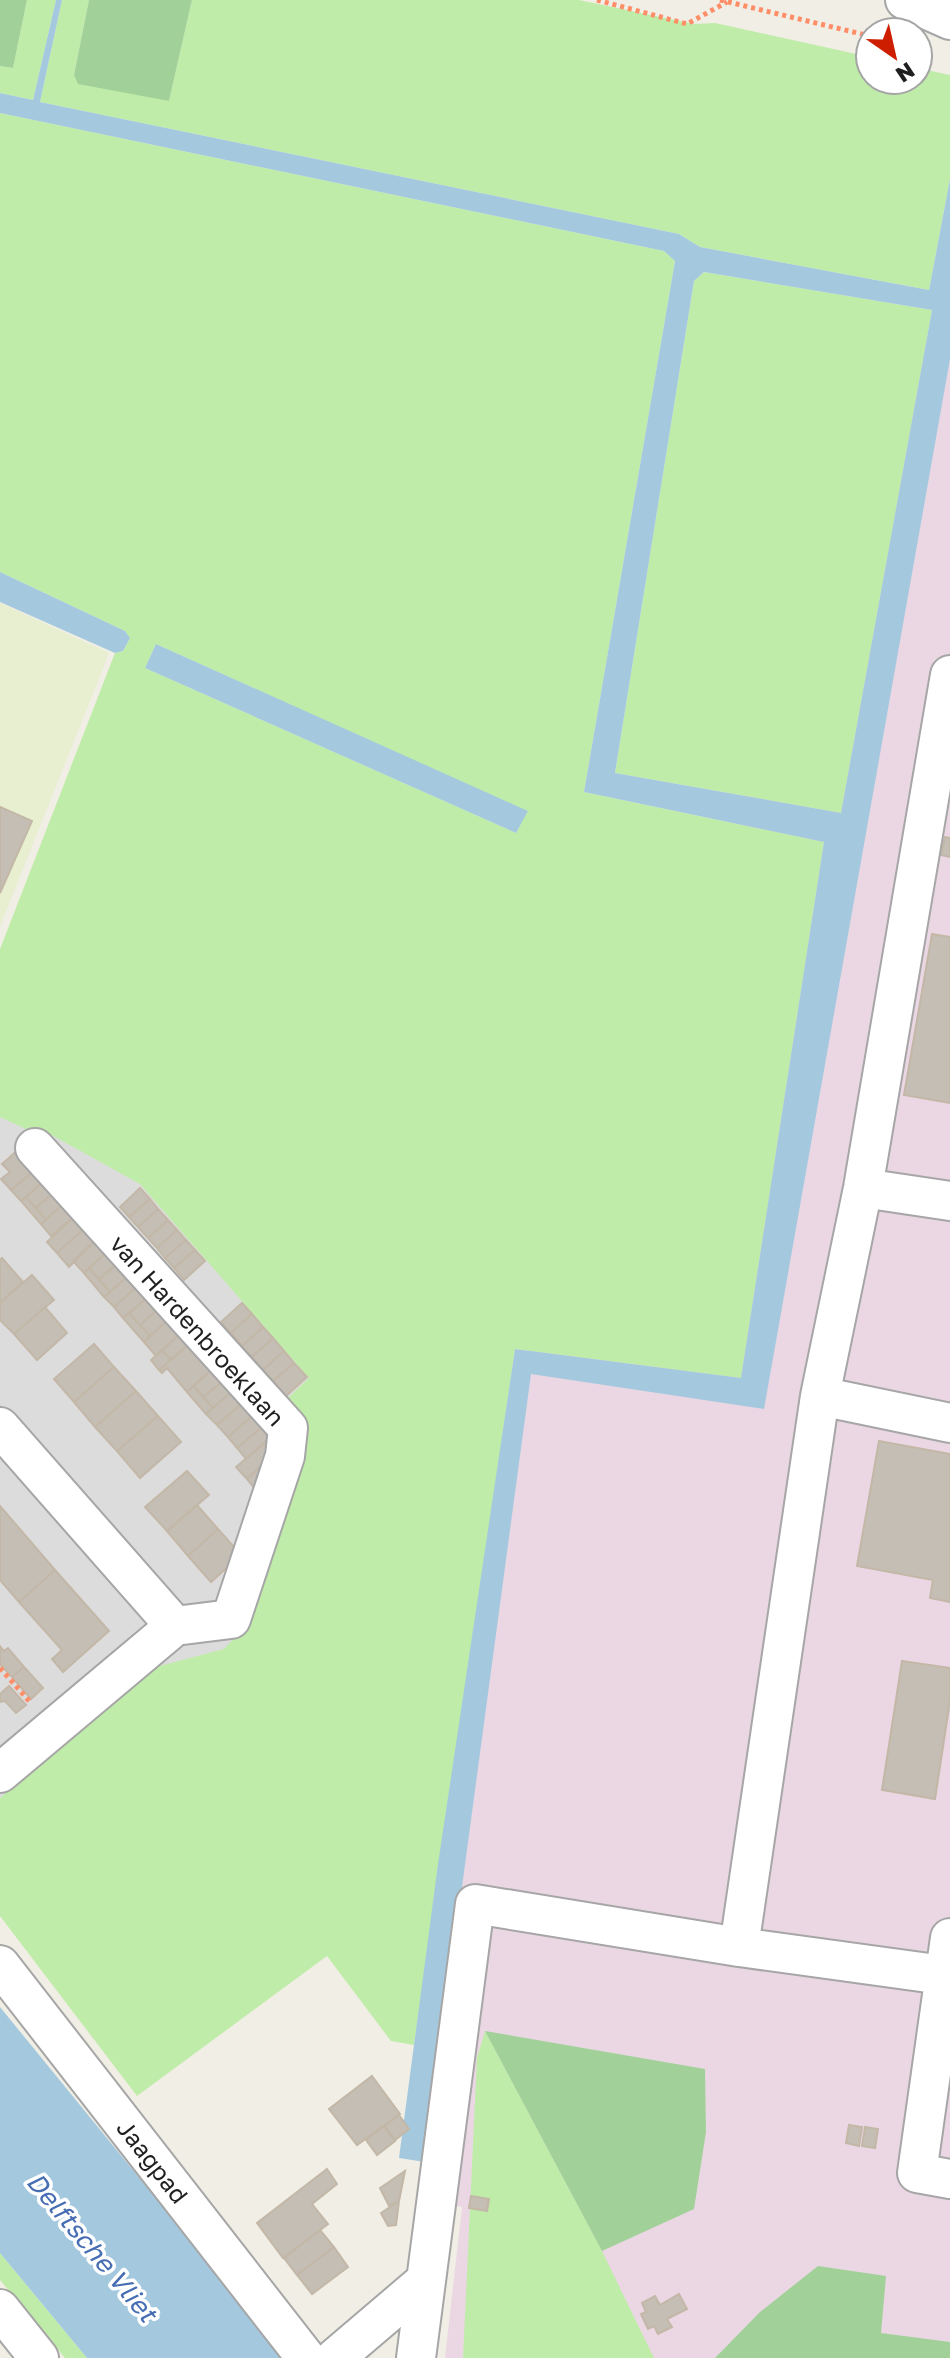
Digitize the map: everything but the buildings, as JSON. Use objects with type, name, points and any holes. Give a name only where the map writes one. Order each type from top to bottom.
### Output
[{"type":"street","points":[[905,0],[950,20]]},
{"type":"street","points":[[739,1947],[820,1396],[863,1188],[950,675]]},
{"type":"street","name":"van Hardenbroeklaan","points":[[35,1148],[288,1428],[285,1456],[231,1619],[175,1626]]},
{"type":"street","points":[[863,1188],[950,1201]]},
{"type":"street","points":[[820,1396],[950,1423]]},
{"type":"street","points":[[0,1427],[175,1626],[0,1773]]},
{"type":"street","points":[[416,2358],[423,2283],[475,1904],[739,1947],[947,1976]]},
{"type":"street","points":[[950,1938],[917,2173],[950,2179]]},
{"type":"street","name":"Jaagpad","points":[[0,1965],[306,2358]]},
{"type":"street","points":[[335,2358],[423,2283]]},
{"type":"street","points":[[0,2309],[31,2355]]},
{"type":"path","points":[[597,0],[687,24],[728,2]]},
{"type":"path","points":[[720,0],[854,32]]},
{"type":"path","points":[[0,1668],[52,1727]]},
{"type":"shaded area","points":[[950,283],[950,2358],[445,2358],[462,2207],[420,2201],[523,1359]]},
{"type":"shaded area","points":[[0,1089],[266,1198],[340,1322],[247,1650],[0,1822]]},
{"type":"green space","points":[[0,0],[27,0],[13,68],[0,66]]},
{"type":"green space","points":[[27,0],[56,0],[33,100],[0,93],[0,66],[13,68]]},
{"type":"green space","points":[[62,0],[89,0],[74,75],[169,101],[192,0],[579,0],[694,24],[715,23],[854,53],[854,96],[934,96],[934,72],[950,75],[950,179],[929,290],[700,247],[679,234],[40,102]]},
{"type":"green space","points":[[89,0],[192,0],[169,101],[78,84],[74,75]]},
{"type":"green space","points":[[0,113],[664,251],[675,261],[584,792],[824,842],[741,1378],[515,1349],[414,2045],[391,2041],[327,1956],[137,2096],[0,1916],[0,1798],[152,1668],[224,1649],[240,1632],[299,1419],[288,1398],[309,1378],[140,1184],[48,1133],[43,1137],[0,1117],[0,949],[115,653],[123,651],[130,638],[125,631],[0,572]],"holes":[[[156,644],[527,812],[516,833],[145,668]]]},
{"type":"green space","points":[[704,272],[932,310],[841,813],[615,773],[694,281]]},
{"type":"green space","points":[[0,603],[109,653],[0,927]]},
{"type":"green space","points":[[485,2031],[602,2251],[654,2358],[463,2358],[477,2058]]},
{"type":"green space","points":[[485,2031],[705,2069],[706,2132],[694,2209],[602,2251]]},
{"type":"green space","points":[[0,2253],[87,2358],[65,2358],[0,2280]]},
{"type":"green space","points":[[818,2266],[886,2276],[881,2333],[950,2342],[950,2358],[715,2358],[760,2312]]},
{"type":"water","points":[[56,0],[62,0],[40,102],[679,234],[700,247],[929,290],[950,179],[950,359],[764,1409],[531,1374],[425,2162],[399,2158],[438,1864],[515,1349],[741,1378],[824,842],[584,792],[675,261],[664,251],[0,113],[0,93],[33,100]],"holes":[[[704,272],[932,310],[841,813],[615,773],[694,281]]]},
{"type":"water","points":[[0,572],[125,631],[130,638],[123,651],[115,653],[0,602]]},
{"type":"water","points":[[156,644],[528,811],[516,833],[145,668]]},
{"type":"water","name":"Delftsche Vliet","points":[[0,2007],[285,2358],[87,2358],[0,2253]]}]
